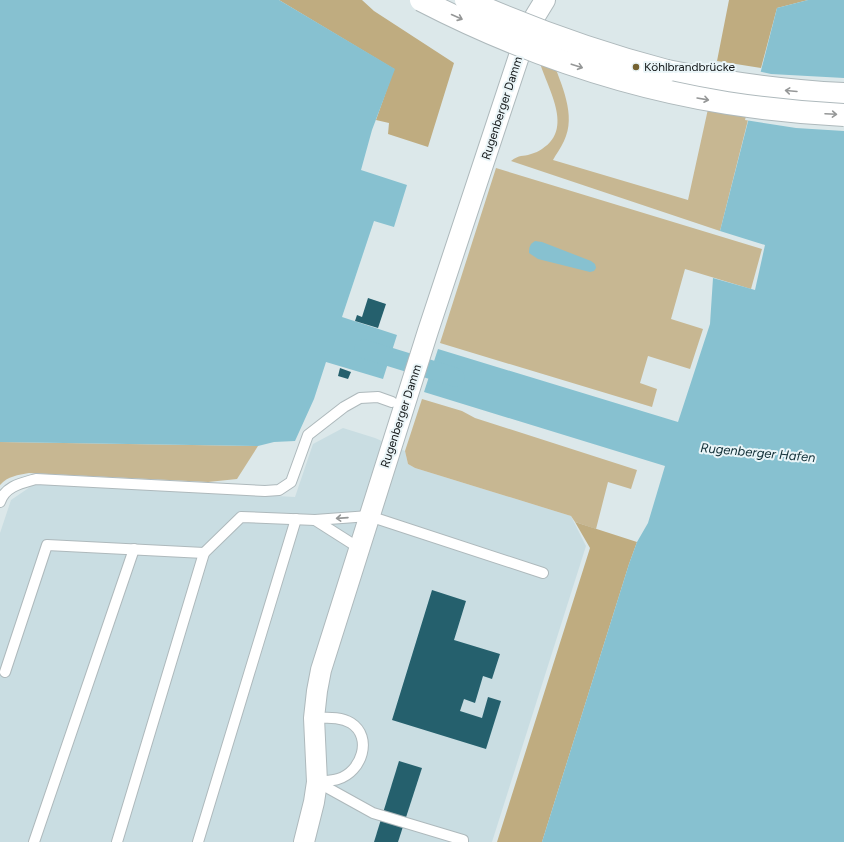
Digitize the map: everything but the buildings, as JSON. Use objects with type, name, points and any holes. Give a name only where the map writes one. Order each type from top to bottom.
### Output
[{"type":"main road","points":[[421,0],[488,31],[570,64],[648,87],[687,96],[740,105],[807,113],[844,115]]},
{"type":"main road","points":[[466,0],[536,30],[571,43],[668,71],[740,85],[844,94]]},
{"type":"street","name":"Rugenberger Damm","points":[[304,842],[314,802],[317,782],[314,718],[320,670],[369,516],[400,399],[428,331],[521,50],[531,23],[545,0]]},
{"type":"lane","points":[[0,502],[2,496],[16,484],[36,479],[265,491],[280,490],[291,482],[308,435],[344,407],[360,398],[378,397],[400,399]]},
{"type":"lane","points":[[117,842],[204,553],[241,517],[314,520],[369,516],[543,573]]},
{"type":"lane","points":[[198,842],[296,519]]},
{"type":"lane","points":[[314,520],[359,548]]},
{"type":"lane","points":[[5,672],[46,545],[204,553]]},
{"type":"lane","points":[[34,842],[134,549]]},
{"type":"lane","points":[[314,718],[336,718],[349,722],[359,729],[363,742],[358,764],[346,775],[338,779],[317,782]]},
{"type":"lane","points":[[317,782],[373,813],[463,840],[463,842]]},
{"type":"shaded area","points":[[279,0],[362,0],[374,11],[454,63],[428,147],[388,134],[389,123],[376,120],[394,69]]},
{"type":"shaded area","points":[[729,0],[808,0],[777,8],[761,68],[717,61]]},
{"type":"shaded area","points":[[538,55],[552,59],[563,89],[568,110],[568,131],[563,144],[553,160],[688,200],[708,109],[749,116],[720,231],[511,161],[519,156],[532,154],[542,149],[552,140],[557,129],[555,104]]},
{"type":"shaded area","points":[[496,168],[762,249],[751,289],[685,269],[671,319],[703,329],[690,369],[648,356],[640,383],[657,389],[652,407],[440,343]]},
{"type":"shaded area","points":[[422,399],[462,411],[475,418],[637,470],[631,489],[608,482],[596,529],[575,522],[571,516],[415,468],[408,464],[405,451]]},
{"type":"shaded area","points":[[343,428],[375,438],[405,451],[408,464],[415,468],[571,516],[586,546],[492,842],[0,842],[0,533],[11,500],[36,483],[295,497],[313,444]]},
{"type":"shaded area","points":[[0,442],[258,446],[237,479],[208,482],[29,473],[17,475],[0,485]]},
{"type":"shaded area","points":[[575,522],[637,542],[542,842],[497,842],[590,548]]},
{"type":"water","points":[[0,0],[279,0],[395,69],[372,130],[361,170],[407,185],[394,227],[374,221],[342,317],[397,335],[383,379],[326,362],[314,399],[295,441],[274,442],[258,446],[0,442]]},
{"type":"water","name":"Rugenberger Hafen","points":[[808,0],[844,0],[844,842],[542,842],[629,564],[637,542],[648,523],[665,466],[424,392],[438,349],[678,422],[710,324],[713,278],[755,290],[765,245],[720,231],[777,8]]},
{"type":"water","points":[[535,241],[542,242],[591,261],[595,264],[596,268],[594,271],[590,272],[538,259],[529,253],[530,246]]},
{"type":"pier","points":[[758,71],[771,74],[844,78],[844,131],[796,128],[745,120]]},
{"type":"waterway","points":[[364,349],[455,377]]},
{"type":"place","name":"Köhlbrandbrücke","points":[[636,67]]}]
